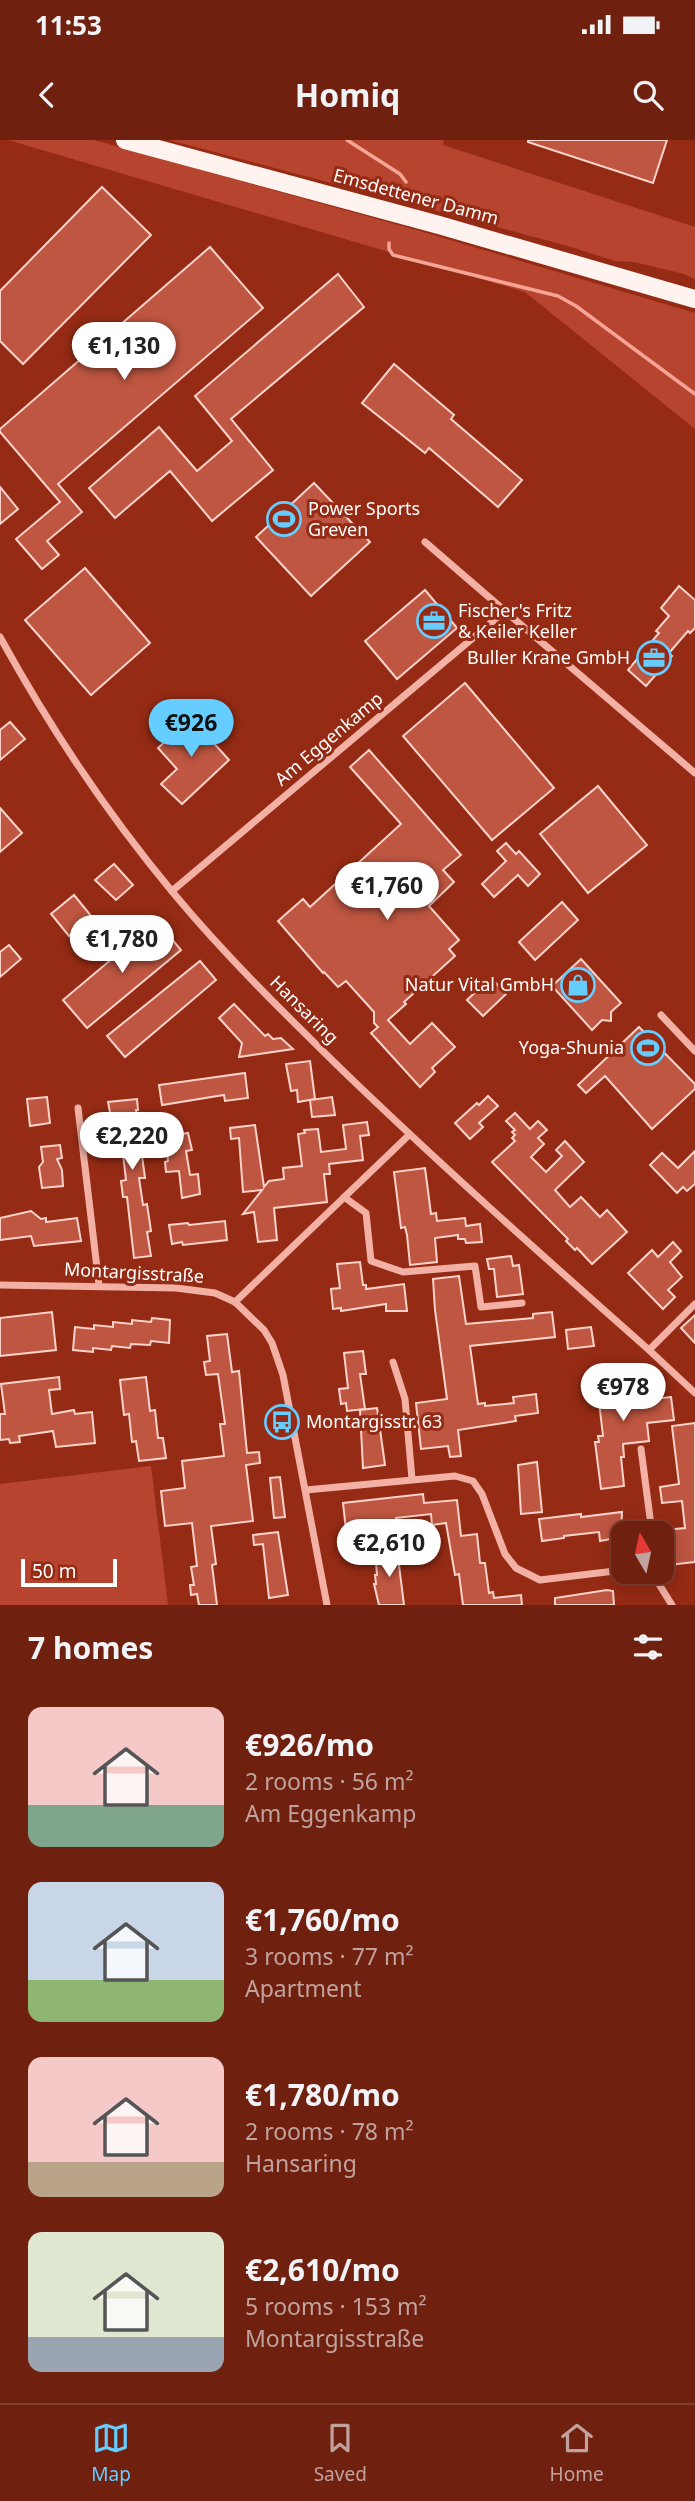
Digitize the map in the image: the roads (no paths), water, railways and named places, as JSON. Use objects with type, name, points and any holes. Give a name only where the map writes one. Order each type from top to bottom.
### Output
[{"type":"main road","name":"Emsdettener Damm","points":[[125,140],[439,225],[695,299]]},
{"type":"street","points":[[425,542],[695,773]]},
{"type":"street","name":"Am Eggenkamp","points":[[172,891],[505,611]]},
{"type":"street","name":"Hansaring","points":[[0,637],[51,724],[88,780],[172,891],[257,986],[409,1135],[695,1394]]},
{"type":"street","points":[[661,1015],[695,1051]]},
{"type":"street","points":[[78,1108],[99,1285]]},
{"type":"street","points":[[235,1302],[409,1135]]},
{"type":"street","points":[[344,1197],[366,1213],[371,1261],[403,1272],[475,1266],[481,1307],[522,1303]]},
{"type":"street","name":"Montargisstraße","points":[[0,1285],[194,1289],[215,1293],[235,1302],[264,1330],[278,1357],[327,1605]]},
{"type":"street","points":[[649,1350],[695,1304]]},
{"type":"street","points":[[393,1362],[405,1399],[412,1479]]},
{"type":"street","points":[[641,1449],[650,1521]]},
{"type":"street","points":[[306,1490],[455,1476],[473,1481],[482,1494],[505,1554],[516,1567],[540,1580],[611,1572]]},
{"type":"street","points":[[659,1584],[672,1605]]},
{"type":"waterway","points":[[347,140],[400,174],[406,182]]},
{"type":"waterway","points":[[389,243],[393,255],[558,296],[576,306],[695,394]]},
{"type":"place","name":"Power Sports Greven","points":[[284,519]]},
{"type":"place","name":"Fischer's Fritz & Keiler Keller","points":[[434,621]]},
{"type":"place","name":"Buller Krane GmbH","points":[[654,658]]},
{"type":"place","name":"Natur Vital GmbH","points":[[578,985]]},
{"type":"place","name":"Yoga-Shunia","points":[[648,1048]]},
{"type":"place","name":"Montargisstr. 63","points":[[282,1422]]}]
